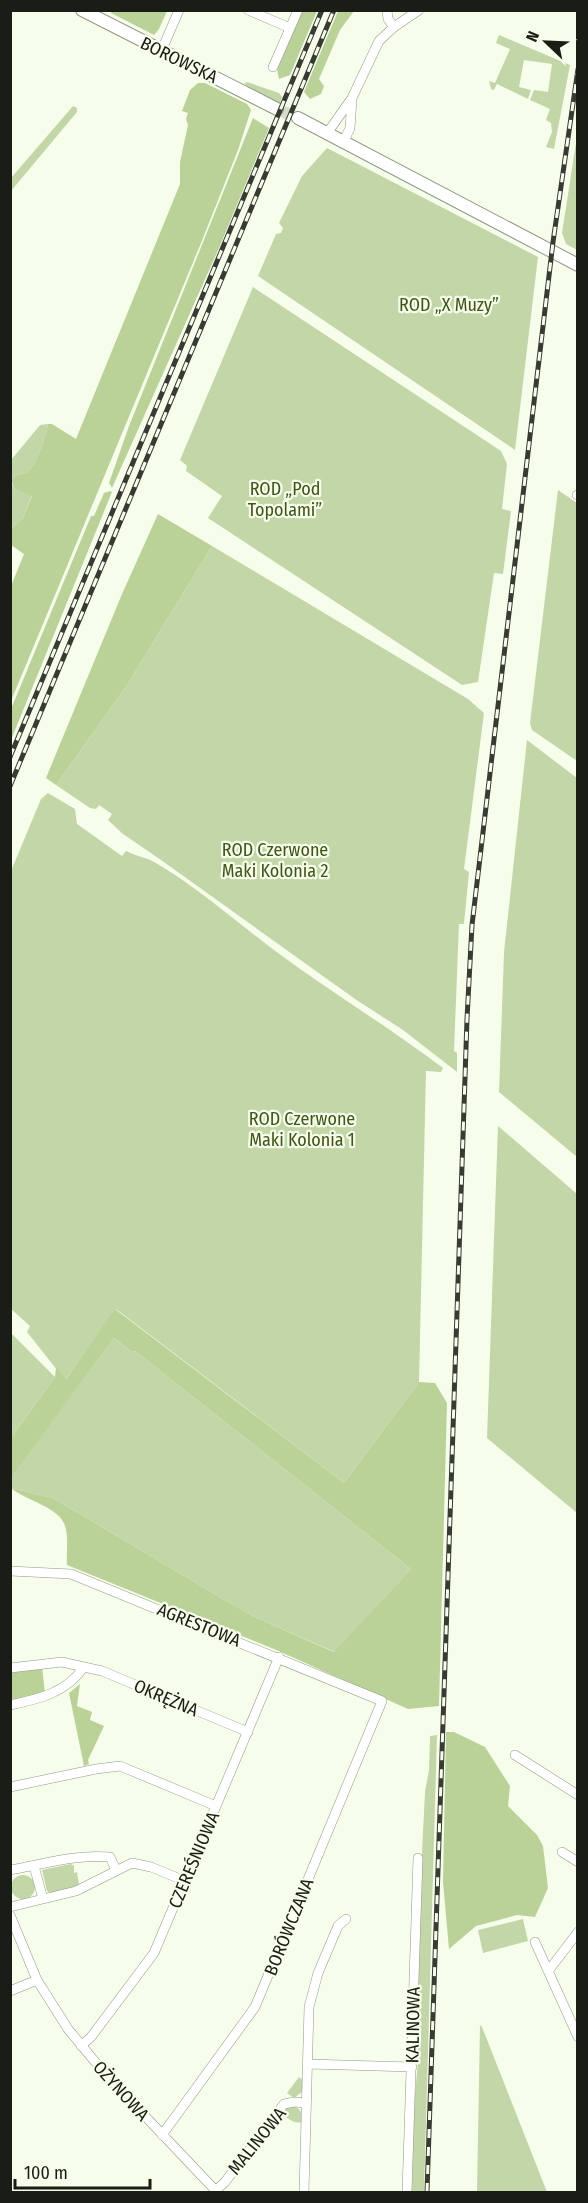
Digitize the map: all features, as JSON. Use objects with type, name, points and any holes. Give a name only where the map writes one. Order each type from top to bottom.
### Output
[{"type":"street","name":"BOROWSKA","points":[[82,10],[277,109]]},
{"type":"street","points":[[161,52],[179,10]]},
{"type":"street","points":[[248,10],[290,28]]},
{"type":"street","points":[[273,68],[298,10]]},
{"type":"street","points":[[387,10],[388,19],[394,27]]},
{"type":"street","points":[[325,131],[352,98],[376,48],[385,35],[419,10]]},
{"type":"street","points":[[344,141],[350,128],[352,98]]},
{"type":"street","points":[[298,118],[578,265]]},
{"type":"street","name":"AGRESTOWA","points":[[10,1571],[71,1574],[382,1701]]},
{"type":"street","name":"CZEREŚNIOWA","points":[[81,2046],[149,1962],[159,1943],[279,1657]]},
{"type":"street","name":"OKRĘŻNA","points":[[10,1668],[62,1662],[102,1671],[248,1732]]},
{"type":"street","points":[[10,1705],[52,1695],[70,1683],[84,1667]]},
{"type":"street","name":"BORÓWCZANA","points":[[162,2135],[255,2007],[382,1701]]},
{"type":"street","points":[[515,1755],[578,1794]]},
{"type":"street","points":[[10,1787],[105,1767],[120,1766],[216,1806]]},
{"type":"street","points":[[562,1852],[578,1862]]},
{"type":"street","points":[[10,1870],[63,1858],[96,1856],[110,1857],[116,1870]]},
{"type":"street","name":"KALINOWA","points":[[407,2193],[417,1858]]},
{"type":"street","points":[[10,1907],[76,1891],[126,1864],[139,1863],[185,1881]]},
{"type":"street","points":[[34,1866],[43,1899]]},
{"type":"street","name":"OŻYNOWA","points":[[10,1915],[37,1980],[68,2029],[215,2192]]},
{"type":"street","points":[[304,2193],[309,2007],[312,1989],[338,1926],[346,1919]]},
{"type":"street","points":[[549,1970],[578,1932]]},
{"type":"street","points":[[535,1942],[574,2018],[578,2037]]},
{"type":"street","points":[[10,1991],[37,1980]]},
{"type":"street","points":[[308,2064],[412,2067]]},
{"type":"street","name":"MALINOWA","points":[[215,2192],[284,2104],[306,2103]]},
{"type":"green space","points":[[167,10],[154,35],[111,13],[112,11]]},
{"type":"green space","points":[[302,11],[317,11],[290,75],[279,79],[277,69]]},
{"type":"green space","points":[[338,11],[354,11],[340,30],[319,79],[324,86],[321,94],[310,99],[304,92]]},
{"type":"green space","points":[[499,35],[570,65],[554,149],[546,147],[552,132],[551,123],[546,120],[550,109],[530,100],[534,90],[548,92],[552,64],[524,60],[519,87],[531,90],[528,99],[497,84],[494,90],[491,89],[489,81],[495,83],[510,49],[496,43]]},
{"type":"green space","points":[[247,82],[279,93],[282,97],[280,103],[263,97],[244,84]]},
{"type":"green space","points":[[198,83],[205,83],[247,104],[251,110],[238,150],[201,243],[11,701],[11,586],[24,554],[11,545],[11,529],[23,518],[32,496],[15,489],[11,480],[16,475],[27,472],[34,464],[48,424],[52,424],[76,439],[180,184],[180,162],[188,125],[186,119],[188,113],[182,111],[190,90]]},
{"type":"green space","points":[[73,106],[77,108],[77,112],[11,191],[11,178]]},
{"type":"green space","points":[[253,118],[269,128],[219,248],[112,488],[109,483],[129,426]]},
{"type":"green space","points":[[577,136],[578,250],[566,244],[562,233]]},
{"type":"green space","name":"ROD „X Muzy”","points":[[327,148],[538,257],[515,450],[258,276],[276,234],[281,233],[283,228],[279,223],[302,176]]},
{"type":"green space","name":"ROD „Pod Topolami”","points":[[253,287],[501,451],[507,464],[502,509],[511,511],[503,574],[494,573],[478,682],[462,685],[208,518],[222,496],[186,471],[187,466],[180,460]]},
{"type":"green space","points":[[48,424],[34,464],[27,472],[16,475],[11,480],[11,460],[40,425]]},
{"type":"green space","points":[[10,480],[15,489],[32,495],[23,518],[11,529]]},
{"type":"green space","points":[[558,490],[577,503],[577,761],[532,730],[530,723]]},
{"type":"green space","points":[[112,492],[11,740],[11,709],[91,516],[94,516],[104,493]]},
{"type":"green space","points":[[158,514],[212,546],[127,685],[56,785],[46,778],[122,594]]},
{"type":"green space","name":"ROD Czerwone Maki Kolonia 2","points":[[212,546],[468,699],[484,713],[464,869],[469,872],[464,924],[459,924],[454,1051],[457,1053],[457,1072],[403,1030],[355,999],[123,834],[108,820],[112,814],[99,805],[96,809],[90,808],[56,785],[127,685]]},
{"type":"green space","points":[[527,740],[577,778],[577,1157],[499,1092],[504,952]]},
{"type":"green space","name":"ROD Czerwone Maki Kolonia 1","points":[[48,793],[75,809],[77,824],[122,856],[126,851],[152,861],[171,873],[298,968],[443,1068],[441,1072],[426,1071],[419,1382],[344,1483],[116,1309],[65,1380],[27,1332],[30,1326],[11,1309],[11,871],[41,799]]},
{"type":"green space","points":[[498,1126],[577,1194],[577,1513],[487,1438]]},
{"type":"green space","points":[[115,1309],[344,1483],[419,1382],[435,1383],[447,1403],[439,1706],[408,1709],[274,1649],[67,1565],[67,1535],[62,1519],[11,1488],[53,1498],[257,1618],[334,1652],[411,1569],[135,1351],[132,1352],[114,1338],[11,1477],[11,1438],[55,1377],[56,1367],[66,1379]]},
{"type":"green space","points":[[11,1333],[55,1377],[11,1438]]},
{"type":"green space","points":[[114,1338],[132,1352],[135,1351],[411,1569],[335,1652],[257,1618],[53,1498],[11,1488],[10,1477]]},
{"type":"green space","points":[[42,1667],[45,1693],[11,1701],[10,1673]]},
{"type":"green space","points":[[80,1684],[77,1706],[92,1712],[90,1720],[104,1726],[88,1760],[89,1764],[84,1766],[69,1693]]},
{"type":"green space","points":[[446,1732],[454,1732],[485,1747],[510,1786],[508,1806],[537,1835],[543,1846],[548,1888],[535,1917],[517,1915],[476,1926],[449,1949],[443,1882]]},
{"type":"green space","points":[[437,1735],[424,2192],[412,2192],[414,2105],[418,2062],[418,1932],[425,1792],[429,1770],[430,1736]]},
{"type":"green space","points":[[71,1864],[74,1866],[74,1873],[77,1872],[79,1884],[77,1887],[50,1893],[47,1891],[42,1870]]},
{"type":"green space","points":[[23,1875],[28,1876],[34,1882],[34,1892],[28,1898],[23,1899],[18,1898],[12,1892],[11,1887],[12,1882],[18,1876]]},
{"type":"green space","points":[[523,1919],[528,1941],[483,1953],[478,1930]]},
{"type":"green space","points":[[480,2025],[482,2027],[547,2192],[477,2192]]},
{"type":"green space","points":[[299,2077],[304,2081],[302,2092],[294,2098],[287,2093]]},
{"type":"green space","points":[[292,2106],[300,2110],[303,2123],[294,2122],[280,2114],[285,2108]]},
{"type":"tunnel","points":[[277,109],[298,118]]},
{"type":"railway","points":[[10,757],[322,10]]},
{"type":"railway","points":[[10,786],[334,10]]},
{"type":"railway","points":[[427,2192],[472,925],[553,242],[578,69]]}]
